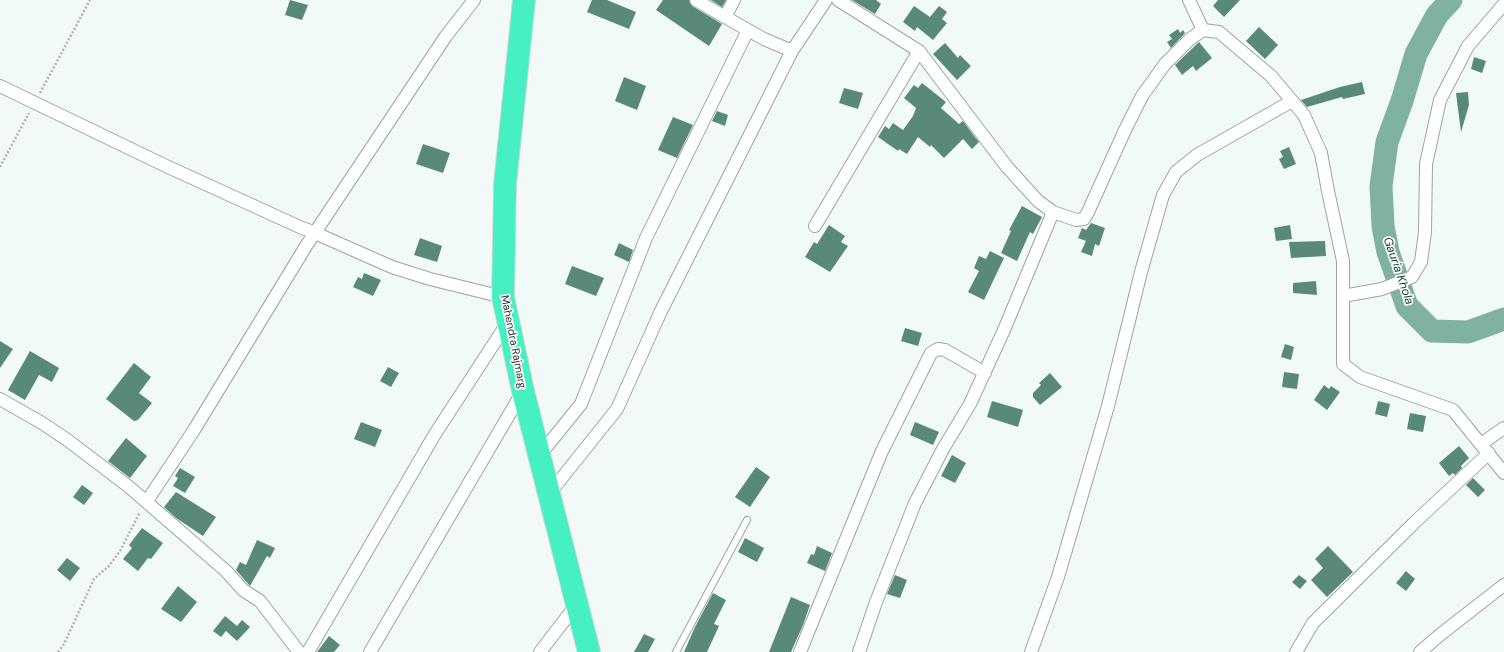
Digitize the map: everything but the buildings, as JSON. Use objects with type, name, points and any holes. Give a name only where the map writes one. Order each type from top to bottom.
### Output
[{"type":"highway","name":"Mahendra Rajmarg","points":[[524,0],[505,184],[503,297],[523,391],[589,652]]},
{"type":"street","points":[[147,502],[194,430],[282,284],[446,36],[474,0]]},
{"type":"street","points":[[696,0],[764,39],[792,51]]},
{"type":"street","points":[[725,17],[734,0]]},
{"type":"street","points":[[549,494],[617,409],[661,310],[792,51],[826,0]]},
{"type":"street","points":[[838,0],[919,51],[1007,167],[1038,201],[1053,212],[1076,220],[1084,219],[1142,96],[1165,64],[1190,39],[1203,30],[1218,32],[1271,76],[1304,115],[1321,153],[1343,261],[1343,364],[1360,377],[1453,410],[1504,473]]},
{"type":"street","points":[[1189,0],[1203,30]]},
{"type":"street","points":[[1343,296],[1382,289],[1412,277],[1421,262],[1425,232],[1426,164],[1440,100],[1468,46],[1504,4]]},
{"type":"street","points":[[539,456],[580,404],[646,238],[748,30]]},
{"type":"street","points":[[815,226],[919,51]]},
{"type":"street","points":[[0,86],[302,228],[392,267],[430,279],[503,297]]},
{"type":"street","points":[[1031,652],[1058,577],[1101,428],[1141,272],[1163,195],[1176,172],[1197,155],[1292,101]]},
{"type":"street","points":[[859,652],[876,602],[915,503],[943,449],[970,404],[985,373],[1053,212]]},
{"type":"street","points":[[308,652],[435,434],[508,322]]},
{"type":"street","points":[[800,652],[882,451],[931,352],[938,349],[945,350],[985,373]]},
{"type":"street","points":[[370,652],[523,391]]},
{"type":"street","points":[[0,399],[66,439],[147,502],[226,571],[243,590],[260,601],[299,652]]},
{"type":"street","points":[[1296,652],[1314,623],[1415,522],[1504,428]]},
{"type":"street","points":[[1420,652],[1504,585]]},
{"type":"street","points":[[540,652],[577,604]]},
{"type":"lane","points":[[676,652],[746,520]]},
{"type":"path","points":[[0,168],[90,0]]},
{"type":"path","points":[[58,652],[64,644],[94,579],[109,566],[120,551],[133,524],[147,502]]},
{"type":"waterway","name":"Gauria Khola","points":[[1451,0],[1437,15],[1416,54],[1402,101],[1387,142],[1381,186],[1383,226],[1388,252],[1407,306],[1432,331],[1468,332],[1504,319]]}]
